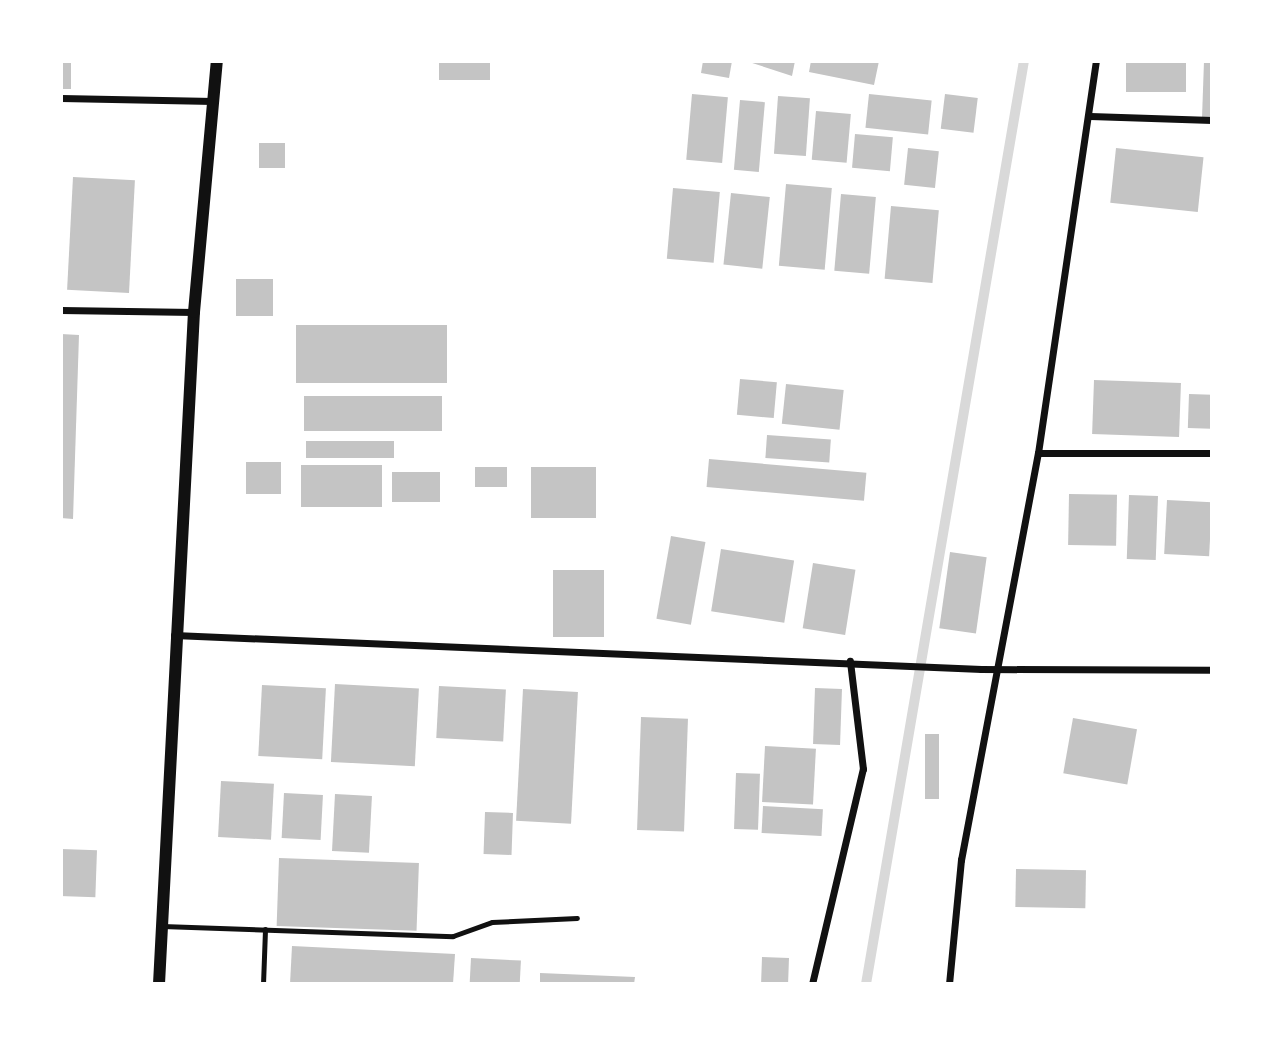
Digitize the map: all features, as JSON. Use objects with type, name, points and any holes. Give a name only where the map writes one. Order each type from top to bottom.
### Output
[{"type":"street","points":[[159,984],[174,635],[194,312],[217,61]]},
{"type":"street","points":[[948,984],[961,860],[1000,668],[1038,453],[1090,116],[1096,61]]},
{"type":"street","points":[[61,98],[213,101]]},
{"type":"street","points":[[1090,116],[1212,120]]},
{"type":"street","points":[[61,310],[194,312]]},
{"type":"street","points":[[1038,453],[1212,453]]},
{"type":"street","points":[[174,635],[882,662],[981,669],[1212,670]]},
{"type":"street","points":[[812,984],[863,769],[850,661]]},
{"type":"lane","points":[[162,926],[453,936],[492,922],[577,918]]},
{"type":"lane","points":[[263,984],[265,929]]},
{"type":"building","points":[[61,61],[71,61],[71,89],[61,89]]},
{"type":"building","points":[[439,61],[490,61],[490,80],[439,80]]},
{"type":"building","points":[[703,61],[732,61],[729,78],[701,73]]},
{"type":"building","points":[[746,61],[795,61],[792,76]]},
{"type":"building","points":[[811,61],[879,61],[874,85],[809,72]]},
{"type":"building","points":[[1126,61],[1186,61],[1186,92],[1126,92]]},
{"type":"building","points":[[1204,61],[1212,61],[1212,118],[1202,118]]},
{"type":"building","points":[[692,94],[728,97],[722,163],[686,160]]},
{"type":"building","points":[[869,94],[932,101],[928,134],[865,128]]},
{"type":"building","points":[[945,94],[978,98],[973,133],[941,129]]},
{"type":"building","points":[[778,96],[810,98],[806,156],[774,154]]},
{"type":"building","points":[[740,100],[765,102],[759,172],[734,170]]},
{"type":"building","points":[[816,111],[851,114],[847,163],[812,160]]},
{"type":"building","points":[[855,134],[893,137],[890,171],[852,168]]},
{"type":"building","points":[[259,143],[285,143],[285,168],[259,168]]},
{"type":"building","points":[[908,148],[939,151],[935,188],[904,185]]},
{"type":"building","points":[[1116,148],[1204,157],[1198,212],[1110,203]]},
{"type":"building","points":[[73,177],[135,180],[129,293],[67,290]]},
{"type":"building","points":[[786,184],[832,188],[825,270],[779,266]]},
{"type":"building","points":[[673,188],[720,192],[714,263],[667,259]]},
{"type":"building","points":[[731,193],[770,197],[762,269],[723,265]]},
{"type":"building","points":[[841,194],[876,197],[869,274],[834,271]]},
{"type":"building","points":[[891,206],[939,210],[932,283],[885,279]]},
{"type":"building","points":[[236,279],[273,279],[273,316],[236,316]]},
{"type":"building","points":[[296,325],[447,325],[447,383],[296,383]]},
{"type":"building","points":[[61,334],[79,335],[73,519],[61,518]]},
{"type":"building","points":[[740,379],[777,382],[774,418],[737,415]]},
{"type":"building","points":[[1094,380],[1181,383],[1179,437],[1092,434]]},
{"type":"building","points":[[786,384],[844,390],[840,430],[782,424]]},
{"type":"building","points":[[1189,394],[1212,395],[1211,429],[1188,428]]},
{"type":"building","points":[[304,396],[442,396],[442,431],[304,431]]},
{"type":"building","points":[[767,435],[831,439],[829,462],[765,458]]},
{"type":"building","points":[[306,441],[394,441],[394,458],[306,458]]},
{"type":"building","points":[[709,459],[866,473],[864,501],[707,487]]},
{"type":"building","points":[[246,462],[281,462],[281,494],[246,494]]},
{"type":"building","points":[[301,465],[382,465],[382,507],[301,507]]},
{"type":"building","points":[[475,467],[507,467],[507,487],[475,487]]},
{"type":"building","points":[[531,467],[596,467],[596,518],[531,518]]},
{"type":"building","points":[[392,472],[440,472],[440,502],[392,502]]},
{"type":"building","points":[[1069,494],[1117,495],[1116,546],[1068,545]]},
{"type":"building","points":[[1129,495],[1158,496],[1156,560],[1127,559]]},
{"type":"building","points":[[1167,500],[1212,502],[1209,556],[1164,554]]},
{"type":"building","points":[[671,536],[705,542],[691,625],[656,619]]},
{"type":"building","points":[[721,549],[794,561],[784,623],[711,611]]},
{"type":"building","points":[[950,552],[987,557],[976,633],[939,628]]},
{"type":"building","points":[[813,563],[855,570],[845,635],[803,628]]},
{"type":"building","points":[[553,570],[604,570],[604,637],[553,637]]},
{"type":"building","points":[[335,684],[419,688],[415,766],[331,762]]},
{"type":"building","points":[[262,685],[326,688],[322,759],[258,756]]},
{"type":"building","points":[[439,686],[506,690],[503,741],[436,738]]},
{"type":"building","points":[[815,688],[842,689],[840,745],[813,744]]},
{"type":"building","points":[[523,689],[578,692],[571,824],[516,821]]},
{"type":"building","points":[[641,717],[688,719],[684,832],[637,830]]},
{"type":"building","points":[[1073,718],[1137,729],[1127,784],[1063,773]]},
{"type":"building","points":[[925,734],[939,734],[939,799],[925,799]]},
{"type":"building","points":[[765,746],[816,749],[813,805],[762,802]]},
{"type":"building","points":[[736,773],[760,774],[758,830],[734,829]]},
{"type":"building","points":[[221,781],[274,784],[271,840],[218,837]]},
{"type":"building","points":[[284,793],[323,795],[321,840],[282,838]]},
{"type":"building","points":[[335,794],[372,796],[369,853],[332,851]]},
{"type":"building","points":[[763,806],[823,809],[822,836],[762,833]]},
{"type":"building","points":[[485,812],[513,813],[512,855],[484,854]]},
{"type":"building","points":[[61,849],[97,850],[95,897],[61,896]]},
{"type":"building","points":[[279,858],[419,863],[417,931],[277,926]]},
{"type":"building","points":[[1016,869],[1086,870],[1085,908],[1015,907]]},
{"type":"building","points":[[292,946],[455,954],[453,984],[290,984]]},
{"type":"building","points":[[762,957],[789,958],[788,983],[761,982]]},
{"type":"building","points":[[471,958],[521,961],[520,984],[470,984]]},
{"type":"building","points":[[540,973],[635,977],[634,984],[540,984]]},
{"type":"waterway","points":[[866,984],[1024,61]]}]
